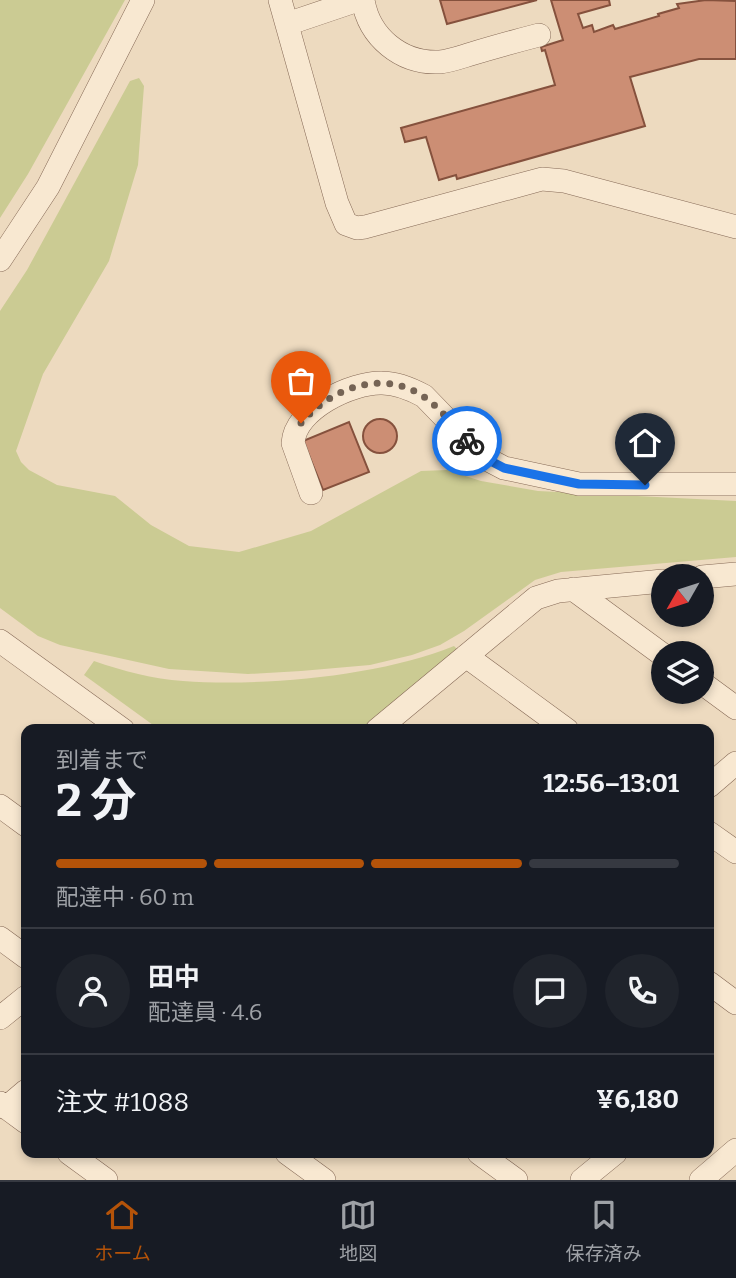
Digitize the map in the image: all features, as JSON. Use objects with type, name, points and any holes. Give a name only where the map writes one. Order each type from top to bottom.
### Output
[{"type":"street","points":[[0,260],[48,187],[144,0]]},
{"type":"street","points":[[280,0],[342,219],[352,227],[365,227],[542,179],[564,181],[736,227]]},
{"type":"street","points":[[287,24],[361,0],[376,33],[394,50],[416,60],[440,62],[539,35]]},
{"type":"street","points":[[311,494],[293,443],[301,423],[326,400],[355,386],[384,382],[412,389],[424,396],[483,457],[504,468],[579,484],[736,484]]},
{"type":"street","points":[[714,576],[736,574]]},
{"type":"street","points":[[384,724],[536,598],[558,591],[651,582]]},
{"type":"street","points":[[573,589],[651,646]]},
{"type":"street","points":[[3,645],[115,724]]},
{"type":"street","points":[[466,656],[559,724]]},
{"type":"street","points":[[714,692],[736,708]]},
{"type":"street","points":[[714,782],[736,764]]},
{"type":"street","points":[[0,806],[21,821]]},
{"type":"street","points":[[714,837],[736,852]]},
{"type":"street","points":[[0,938],[21,953]]},
{"type":"street","points":[[714,987],[736,1003]]},
{"type":"street","points":[[0,1018],[21,1001]]},
{"type":"street","points":[[21,1094],[3,1106],[21,1119]]},
{"type":"street","points":[[76,1158],[106,1180]]},
{"type":"street","points":[[294,1158],[324,1180]]},
{"type":"street","points":[[486,1158],[516,1180]]},
{"type":"street","points":[[582,1180],[609,1158]]},
{"type":"street","points":[[701,1180],[726,1158]]},
{"type":"green space","points":[[0,0],[125,0],[28,174],[0,218]]},
{"type":"green space","points":[[139,78],[144,86],[138,165],[109,261],[43,374],[16,451],[29,470],[57,485],[115,496],[151,525],[189,546],[239,552],[311,531],[421,471],[447,470],[481,481],[538,491],[736,501],[736,557],[561,572],[535,580],[440,645],[370,665],[301,671],[248,674],[169,669],[60,645],[38,636],[0,608],[0,311],[27,270],[130,81]]},
{"type":"green space","points":[[454,646],[458,650],[368,724],[152,724],[84,675],[94,661],[138,674],[172,680],[284,680],[357,672],[425,656]]},
{"type":"building","points":[[440,0],[537,0],[447,24]]},
{"type":"building","points":[[551,0],[609,0],[610,5],[578,14],[583,28],[592,25],[594,32],[613,25],[615,29],[659,16],[658,14],[679,8],[677,4],[706,0],[736,1],[736,59],[699,59],[630,77],[645,126],[457,179],[456,175],[439,180],[426,137],[405,142],[401,128],[555,85],[545,50],[542,51],[541,47],[563,40]]},
{"type":"building","points":[[380,419],[392,424],[397,436],[392,448],[380,453],[368,448],[363,436],[368,424]]},
{"type":"building","points":[[349,422],[369,472],[323,490],[303,441]]},
{"type":"way so far","points":[[301,423],[326,400],[355,386],[384,382],[412,389],[424,396],[467,441]]},
{"type":"route","points":[[467,441],[490,463],[504,468],[579,484],[645,485]]}]
